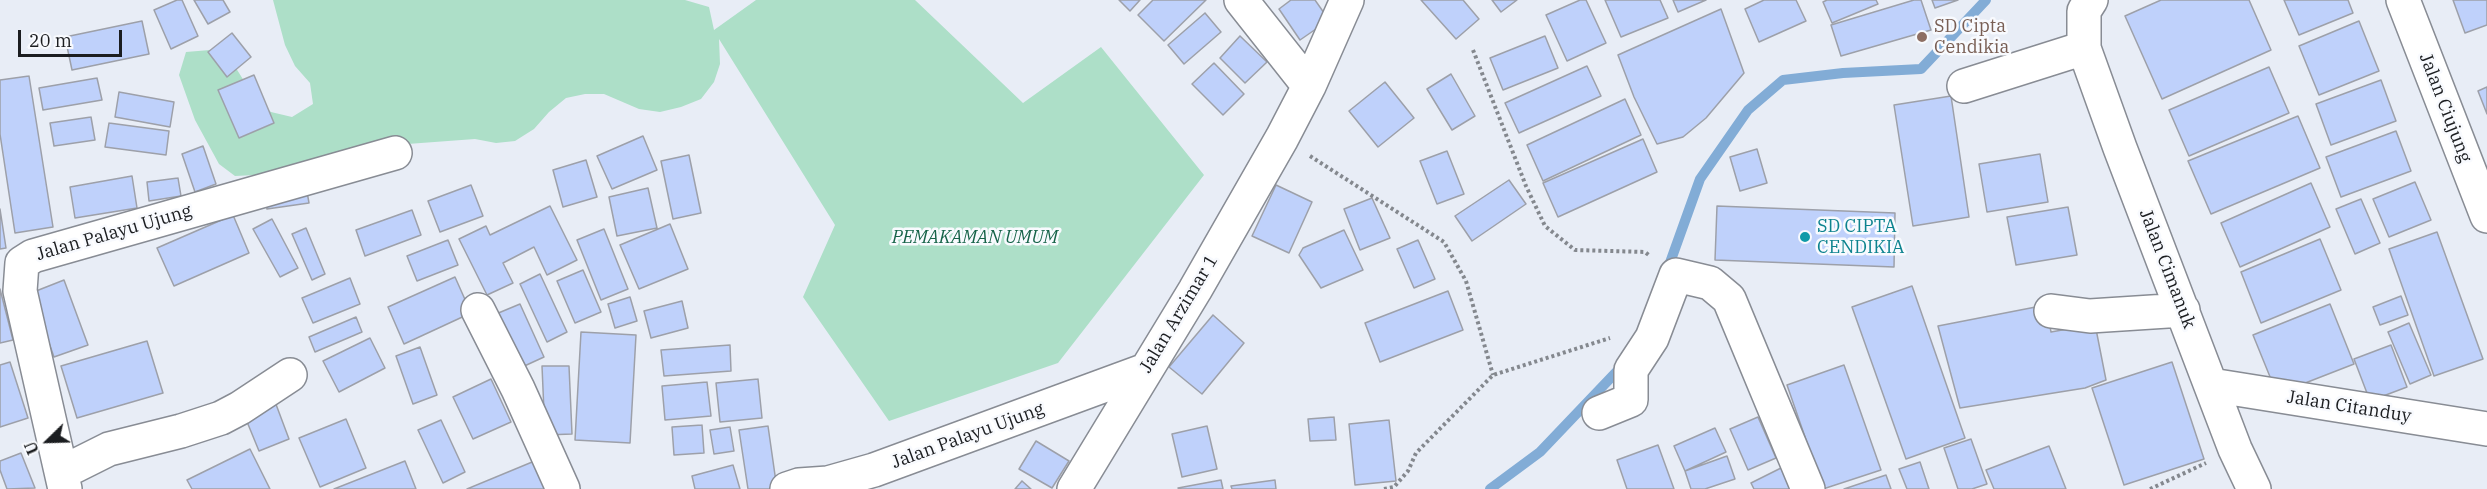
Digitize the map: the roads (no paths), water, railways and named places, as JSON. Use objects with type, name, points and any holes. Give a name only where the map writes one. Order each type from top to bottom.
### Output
[{"type":"street","points":[[1241,0],[1309,86]]},
{"type":"street","name":"Jalan Arzimar 1","points":[[1074,489],[1195,290],[1282,138],[1309,86],[1347,0]]},
{"type":"street","name":"Jalan Cimanuk","points":[[2091,0],[2084,11],[2084,48],[2235,449],[2254,489]]},
{"type":"street","name":"Jalan Ciujung","points":[[2403,0],[2487,216]]},
{"type":"street","points":[[1964,86],[2084,48]]},
{"type":"street","name":"Jalan Palayu Ujung","points":[[64,481],[20,291],[22,263],[33,256],[395,153]]},
{"type":"street","points":[[1599,413],[1631,400],[1631,370],[1652,338],[1676,275],[1710,283],[1729,299],[1808,489]]},
{"type":"street","points":[[478,310],[518,389],[563,489]]},
{"type":"street","points":[[2051,310],[2090,316],[2182,310]]},
{"type":"street","name":"Jalan Palayu Ujung","points":[[787,489],[799,485],[828,483],[874,470],[1146,370]]},
{"type":"street","points":[[64,481],[109,449],[181,431],[221,418],[290,375]]},
{"type":"street","name":"Jalan Citanduy","points":[[2211,385],[2487,429]]},
{"type":"waterway","points":[[1667,271],[1700,179],[1748,110],[1783,80],[1843,73],[1921,69],[1986,0]]},
{"type":"waterway","points":[[1490,489],[1540,452],[1622,366]]},
{"type":"place","name":"SD Cipta Cendikia","points":[[1922,37]]},
{"type":"place","name":"SD CIPTA CENDIKIA","points":[[1805,237]]},
{"type":"park label","name":"PEMAKAMAN UMUM","points":[[975,238]]}]
